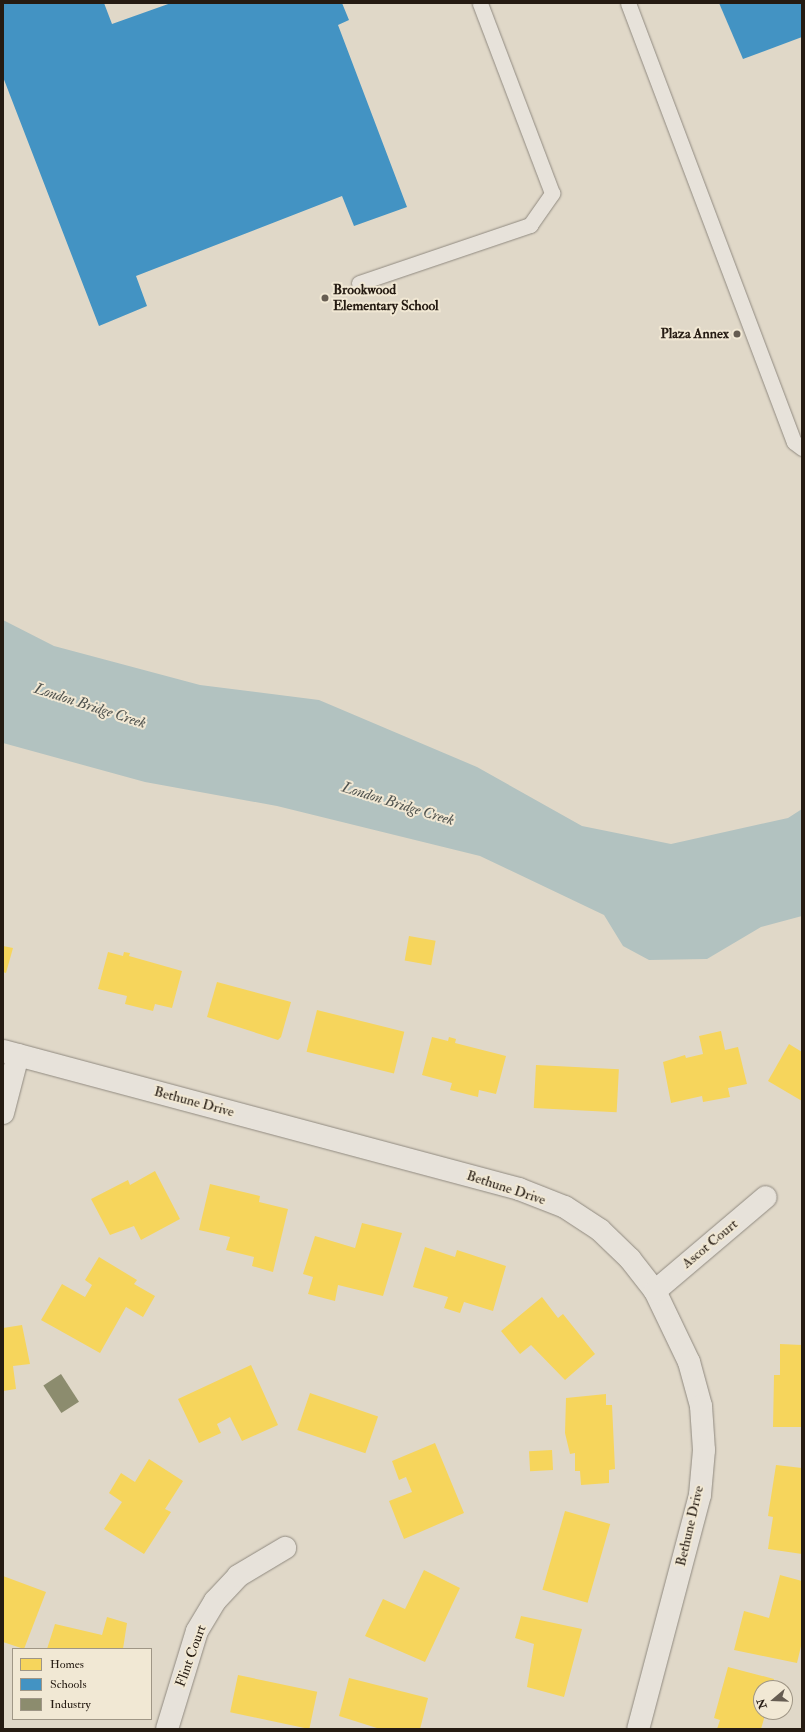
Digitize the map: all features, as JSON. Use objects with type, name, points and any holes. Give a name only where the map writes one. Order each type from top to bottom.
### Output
[{"type":"street","points":[[3,1113],[11,1053]]},
{"type":"street","name":"Bethune Drive","points":[[11,1053],[519,1188],[565,1208],[600,1230],[630,1259],[655,1291],[689,1362],[701,1406],[704,1450],[700,1495],[638,1729]]},
{"type":"street","name":"Ascot Court","points":[[655,1291],[766,1197]]},
{"type":"street","name":"Flint Court","points":[[167,1729],[197,1631],[215,1601],[238,1576],[285,1548]]},
{"type":"lane","points":[[359,283],[530,225],[552,193],[480,3]]},
{"type":"lane","points":[[628,3],[794,442],[802,448]]},
{"type":"water","name":"London Bridge Creek","points":[[3,620],[54,646],[200,685],[319,700],[477,767],[582,826],[671,844],[788,818],[802,809],[802,916],[761,927],[707,959],[649,960],[623,946],[604,915],[480,856],[277,806],[145,782],[3,743]]},
{"type":"building: Homes","points":[[409,936],[436,941],[431,965],[405,961]]},
{"type":"building: Homes","points":[[3,946],[13,948],[6,973],[3,972]]},
{"type":"building: Homes","points":[[108,952],[123,956],[124,952],[130,953],[129,956],[182,971],[172,1008],[155,1004],[153,1011],[125,1004],[127,996],[98,989]]},
{"type":"building: Homes","points":[[217,982],[291,1002],[281,1037],[278,1040],[207,1017]]},
{"type":"building: Homes","points":[[317,1010],[404,1032],[394,1073],[307,1052]]},
{"type":"building: Homes","points":[[721,1031],[725,1050],[738,1047],[747,1084],[728,1088],[730,1097],[703,1102],[702,1096],[671,1103],[663,1062],[685,1055],[686,1058],[703,1054],[699,1036]]},
{"type":"building: Homes","points":[[432,1037],[448,1041],[449,1037],[456,1039],[455,1043],[506,1056],[496,1094],[479,1090],[478,1097],[450,1090],[452,1083],[422,1075]]},
{"type":"building: Homes","points":[[789,1044],[802,1052],[802,1101],[768,1081]]},
{"type":"building: Homes","points":[[536,1065],[619,1069],[617,1112],[534,1108]]},
{"type":"building: Homes","points":[[155,1171],[180,1219],[141,1240],[134,1226],[110,1235],[91,1199],[128,1180],[130,1185]]},
{"type":"building: Homes","points":[[210,1184],[260,1196],[259,1202],[288,1209],[273,1272],[252,1266],[254,1257],[226,1250],[230,1237],[199,1230]]},
{"type":"building: Homes","points":[[362,1223],[402,1233],[383,1296],[338,1285],[335,1301],[308,1294],[313,1277],[303,1274],[315,1236],[355,1248]]},
{"type":"building: Homes","points":[[425,1247],[455,1257],[457,1250],[506,1266],[493,1311],[464,1302],[460,1313],[444,1308],[448,1297],[413,1287]]},
{"type":"building: Homes","points":[[99,1257],[137,1280],[134,1284],[155,1296],[143,1317],[126,1307],[100,1353],[41,1320],[62,1284],[85,1297],[92,1285],[85,1280]]},
{"type":"building: Homes","points":[[542,1297],[558,1318],[563,1314],[595,1354],[565,1380],[531,1345],[520,1354],[501,1331]]},
{"type":"building: Homes","points":[[22,1325],[30,1364],[13,1366],[16,1389],[3,1391],[3,1328]]},
{"type":"building: Homes","points":[[780,1344],[802,1345],[802,1427],[773,1427],[774,1375],[780,1375]]},
{"type":"building: Homes","points":[[251,1365],[278,1425],[242,1441],[230,1417],[217,1424],[221,1433],[199,1443],[178,1399]]},
{"type":"building: Homes","points":[[310,1393],[378,1416],[365,1453],[297,1430]]},
{"type":"building: Homes","points":[[606,1394],[606,1405],[612,1405],[615,1469],[609,1470],[609,1483],[581,1485],[580,1471],[575,1471],[575,1453],[570,1454],[565,1433],[566,1398]]},
{"type":"building: Homes","points":[[435,1443],[464,1513],[404,1539],[389,1501],[412,1492],[406,1477],[399,1480],[392,1461]]},
{"type":"building: Homes","points":[[552,1450],[553,1470],[530,1471],[529,1451]]},
{"type":"building: Homes","points":[[149,1459],[183,1481],[165,1509],[171,1512],[144,1554],[104,1529],[122,1502],[109,1493],[121,1473],[135,1482]]},
{"type":"building: Homes","points":[[776,1465],[802,1468],[802,1554],[768,1549],[773,1517],[768,1516]]},
{"type":"building: Homes","points":[[565,1511],[610,1524],[588,1603],[542,1590]]},
{"type":"building: Homes","points":[[424,1570],[460,1588],[425,1662],[365,1636],[383,1599],[405,1609]]},
{"type":"building: Homes","points":[[780,1575],[802,1581],[802,1642],[797,1663],[734,1650],[744,1611],[769,1618]]},
{"type":"building: Homes","points":[[3,1576],[46,1592],[24,1648],[3,1642]]},
{"type":"building: Homes","points":[[521,1616],[582,1629],[564,1697],[527,1687],[534,1644],[515,1638]]},
{"type":"building: Homes","points":[[107,1617],[127,1623],[123,1648],[47,1648],[55,1624],[102,1635]]},
{"type":"building: Homes","points":[[728,1667],[774,1679],[753,1680],[753,1720],[764,1720],[761,1729],[717,1729],[720,1720],[714,1718]]},
{"type":"building: Homes","points":[[238,1675],[317,1692],[309,1729],[230,1712]]},
{"type":"building: Homes","points":[[349,1678],[428,1698],[420,1729],[380,1729],[339,1716]]},
{"type":"building: Schools","points":[[3,3],[104,3],[112,24],[171,3],[342,3],[349,20],[338,25],[407,207],[354,226],[342,196],[136,276],[147,306],[99,326],[3,77]]},
{"type":"building: Schools","points":[[719,3],[802,3],[802,37],[743,59]]},
{"type":"building: Industry","points":[[61,1374],[79,1402],[61,1413],[43,1385]]},
{"type":"place","name":"Brookwood Elementary School","points":[[325,298]]},
{"type":"place","name":"Plaza Annex","points":[[737,334]]}]
